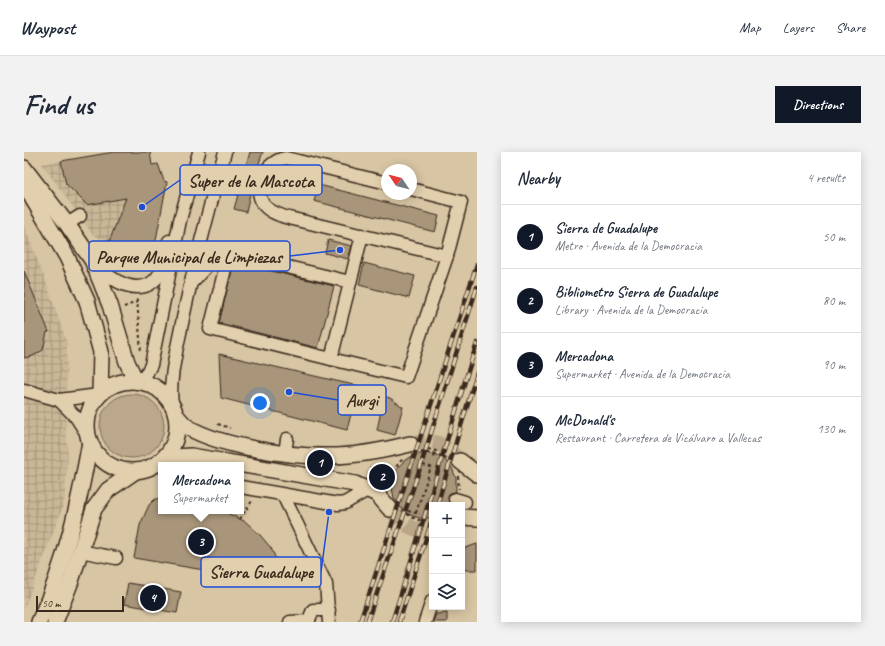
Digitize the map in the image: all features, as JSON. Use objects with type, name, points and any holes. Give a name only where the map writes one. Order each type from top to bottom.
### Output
[{"type":"main road","points":[[24,168],[73,220],[92,260],[110,305],[127,362],[138,382]]},
{"type":"main road","points":[[24,184],[67,257],[87,301],[101,352],[100,394]]},
{"type":"main road","points":[[40,622],[54,586],[74,520],[88,438],[86,424],[88,415],[93,403],[100,394],[112,386],[121,382],[138,382],[158,390],[184,424],[202,433],[240,444],[286,446],[323,456],[412,451]]},
{"type":"main road","points":[[161,461],[167,455],[174,441],[176,431],[174,410]]},
{"type":"main road","points":[[88,438],[99,456],[108,464],[126,471],[134,472]]},
{"type":"main road","points":[[161,461],[174,457],[202,461]]},
{"type":"main road","points":[[55,622],[80,551],[88,522],[100,498],[117,482],[134,472],[152,467],[158,463]]},
{"type":"main road","points":[[456,465],[477,474]]},
{"type":"main road","points":[[244,467],[355,484],[369,489],[377,494],[394,509]]},
{"type":"main road","points":[[465,508],[477,518]]},
{"type":"street","points":[[138,382],[145,376],[151,365],[180,220],[199,152]]},
{"type":"street","points":[[174,410],[170,391],[171,378],[190,285],[225,152]]},
{"type":"street","points":[[282,152],[293,159]]},
{"type":"street","points":[[381,181],[293,159],[277,159],[270,164],[264,172],[260,195],[264,205],[273,212],[285,217],[447,256]]},
{"type":"street","points":[[229,253],[210,329],[406,377],[447,256],[461,202],[417,191]]},
{"type":"street","points":[[92,260],[103,272],[124,284],[136,287],[150,283],[160,272],[167,245],[180,220]]},
{"type":"street","points":[[331,359],[362,235]]},
{"type":"street","points":[[190,285],[215,257],[229,253],[350,282]]},
{"type":"street","points":[[24,390],[59,400],[100,394]]},
{"type":"street","points":[[59,400],[76,418],[88,438]]},
{"type":"street","points":[[244,488],[338,504],[345,503],[369,489]]},
{"type":"street","points":[[283,494],[326,584],[329,622]]},
{"type":"street","points":[[80,551],[116,558]]},
{"type":"street","points":[[290,622],[308,621],[313,610],[329,610]]},
{"type":"street","points":[[425,622],[429,610]]},
{"type":"path","points":[[137,297],[141,352]]},
{"type":"path","points":[[120,309],[137,302]]},
{"type":"path","points":[[218,424],[233,430]]},
{"type":"path","points":[[428,449],[439,452]]},
{"type":"path","points":[[390,493],[389,487],[391,476],[395,466],[412,451],[437,454],[447,458],[456,465],[460,502]]},
{"type":"path","points":[[433,460],[436,451]]},
{"type":"path","points":[[423,465],[434,468]]},
{"type":"path","points":[[416,513],[430,467]]},
{"type":"path","points":[[244,512],[252,501]]},
{"type":"path","points":[[394,509],[417,520],[429,520]]},
{"type":"path","points":[[408,511],[420,514]]},
{"type":"path","points":[[240,519],[243,514]]},
{"type":"shaded area","points":[[114,152],[150,152],[152,165],[158,164],[164,181],[167,182],[152,261],[93,235],[42,164]]},
{"type":"shaded area","points":[[24,226],[45,279],[67,343],[66,429],[68,457],[64,504],[24,609]]},
{"type":"shaded area","points":[[132,394],[150,400],[158,408],[164,426],[158,444],[150,452],[132,458],[114,452],[106,444],[100,426],[106,408],[114,400]]},
{"type":"building","points":[[114,152],[150,152],[152,165],[158,164],[164,181],[167,182],[152,261],[109,242],[126,198],[87,205],[66,184],[61,161]]},
{"type":"building","points":[[250,152],[263,152],[253,180],[246,212],[234,209]]},
{"type":"building","points":[[319,185],[439,216],[435,232],[314,201]]},
{"type":"building","points":[[328,240],[352,246],[348,259],[325,253]]},
{"type":"building","points":[[234,262],[334,286],[318,348],[219,323]]},
{"type":"building","points":[[364,263],[415,276],[409,298],[359,285]]},
{"type":"building","points":[[24,271],[49,332],[47,332],[43,350],[33,356],[24,358]]},
{"type":"building","points":[[219,354],[358,386],[357,390],[390,398],[403,407],[395,435],[377,430],[381,411],[353,406],[347,430],[221,398]]},
{"type":"building","points":[[425,453],[436,455],[445,460],[452,468],[456,478],[456,492],[450,493],[448,497],[450,502],[429,502],[429,518],[419,518],[408,514],[400,507],[394,498],[392,488],[393,477],[398,467],[405,460],[415,455]]},
{"type":"building","points":[[158,498],[158,514],[229,514],[246,522],[271,548],[281,570],[279,583],[134,558],[140,525],[149,505]]},
{"type":"building","points":[[477,544],[477,570],[465,570],[465,548]]},
{"type":"building","points":[[128,583],[181,592],[177,613],[124,604]]},
{"type":"building","points":[[447,613],[447,622],[433,622],[436,614]]},
{"type":"tunnel","points":[[410,444],[433,442],[443,446],[460,461]]},
{"type":"tunnel","points":[[390,509],[408,526],[419,530],[429,529]]},
{"type":"railway","points":[[360,622],[477,264]]},
{"type":"railway","points":[[367,622],[420,468],[477,287]]},
{"type":"railway","points":[[392,622],[477,343]]},
{"type":"railway","points":[[438,502],[477,373]]},
{"type":"railway","points":[[399,622],[429,529]]},
{"type":"place","name":"Super de la Mascota","points":[[142,207]]},
{"type":"place","name":"Parque Municipal de Limpiezas","points":[[340,250]]},
{"type":"place","name":"Aurgi","points":[[289,392]]},
{"type":"place","name":"Sierra de Guadalupe","points":[[320,463]]},
{"type":"place","name":"Bibliometro Sierra de Guadalupe","points":[[382,477]]},
{"type":"place","name":"Sierra Guadalupe","points":[[329,512]]},
{"type":"place","name":"Mercadona","points":[[201,542]]},
{"type":"place","name":"McDonald's","points":[[153,598]]}]
